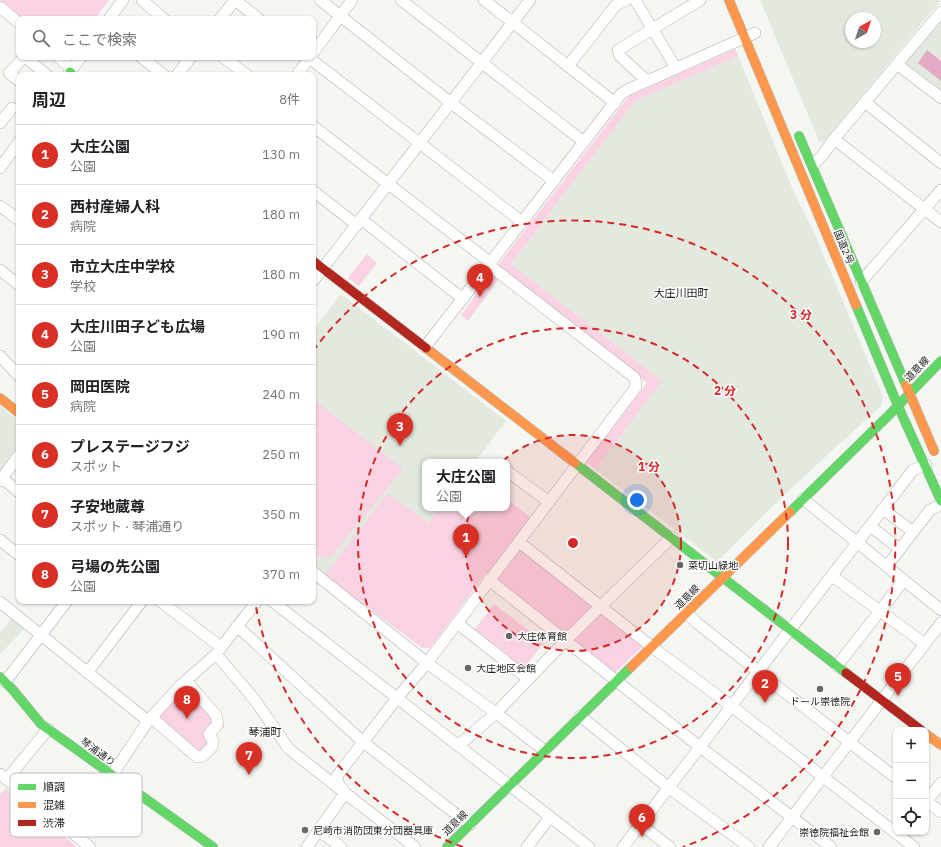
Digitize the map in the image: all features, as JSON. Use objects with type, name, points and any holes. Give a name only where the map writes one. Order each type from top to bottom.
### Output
[{"type":"main road","name":"国道2号","points":[[729,0],[898,406],[941,501]]},
{"type":"main road","name":"国道2号","points":[[795,126],[813,165],[938,462]]},
{"type":"main road","points":[[316,263],[917,727]]},
{"type":"main road","name":"道意線","points":[[447,847],[898,406],[941,361]]},
{"type":"main road","points":[[0,398],[16,411]]},
{"type":"main road","name":"琴浦通り","points":[[2,679],[14,690],[38,722],[109,773]]},
{"type":"main road","points":[[929,736],[941,745]]},
{"type":"main road","name":"琴浦通り","points":[[142,797],[210,846]]},
{"type":"street","points":[[111,16],[122,0]]},
{"type":"street","points":[[142,0],[161,16]]},
{"type":"street","points":[[222,16],[235,0],[255,16]]},
{"type":"street","points":[[320,0],[451,103],[554,181]]},
{"type":"street","points":[[316,48],[352,0]]},
{"type":"street","points":[[401,0],[584,142]]},
{"type":"street","points":[[484,0],[615,103]]},
{"type":"street","points":[[316,277],[530,0]]},
{"type":"street","points":[[568,66],[616,5],[626,0]]},
{"type":"street","points":[[635,0],[676,68]]},
{"type":"street","points":[[647,81],[620,56],[618,50],[700,0]]},
{"type":"street","points":[[0,7],[16,20]]},
{"type":"street","points":[[813,165],[941,12]]},
{"type":"street","points":[[426,347],[584,142],[627,90],[755,33]]},
{"type":"street","points":[[16,78],[10,73],[21,60]]},
{"type":"street","points":[[28,60],[43,72]]},
{"type":"street","points":[[60,60],[70,72]]},
{"type":"street","points":[[72,72],[79,60]]},
{"type":"street","points":[[145,60],[160,72]]},
{"type":"street","points":[[179,72],[189,60]]},
{"type":"street","points":[[227,60],[243,72]]},
{"type":"street","points":[[299,72],[307,60]]},
{"type":"street","points":[[315,60],[522,222]]},
{"type":"street","points":[[898,65],[941,98]]},
{"type":"street","points":[[866,102],[941,162]]},
{"type":"street","points":[[0,123],[12,108]]},
{"type":"street","points":[[316,128],[635,378],[636,387],[427,663],[397,698],[337,776],[338,783],[345,793]]},
{"type":"street","points":[[834,139],[941,222]]},
{"type":"street","points":[[0,168],[15,155]]},
{"type":"street","points":[[861,282],[941,190]]},
{"type":"street","points":[[316,193],[359,222],[463,299]]},
{"type":"street","points":[[0,206],[16,218]]},
{"type":"street","points":[[0,270],[16,283]]},
{"type":"street","points":[[0,356],[16,373]]},
{"type":"street","points":[[16,459],[1,480],[16,490]]},
{"type":"street","points":[[623,847],[913,470],[926,465]]},
{"type":"street","points":[[510,473],[549,502]]},
{"type":"street","points":[[803,499],[941,610]]},
{"type":"street","points":[[887,566],[930,510],[941,505]]},
{"type":"street","points":[[883,509],[913,532]]},
{"type":"street","points":[[870,526],[900,549]]},
{"type":"street","points":[[458,746],[496,712],[566,640],[672,538]]},
{"type":"street","points":[[0,540],[16,553]]},
{"type":"street","points":[[519,542],[652,647],[893,829]]},
{"type":"street","points":[[316,574],[427,663],[496,712],[545,751]]},
{"type":"street","points":[[832,576],[925,644]]},
{"type":"street","points":[[489,580],[831,847]]},
{"type":"street","points":[[838,666],[904,580]]},
{"type":"street","points":[[0,602],[87,673],[150,719],[197,757],[203,756],[212,747],[213,741],[209,734],[218,724],[216,715],[186,681]]},
{"type":"street","points":[[2,679],[41,635],[65,604]]},
{"type":"street","points":[[87,673],[140,604]]},
{"type":"street","points":[[163,604],[218,651],[289,749],[415,847]]},
{"type":"street","points":[[113,773],[150,719],[186,681],[218,651],[255,604]]},
{"type":"street","points":[[276,604],[550,817],[577,843],[590,847]]},
{"type":"street","points":[[687,613],[697,623],[893,776]]},
{"type":"street","points":[[457,623],[528,679]]},
{"type":"street","points":[[769,847],[941,624]]},
{"type":"street","points":[[237,626],[363,742],[470,825]]},
{"type":"street","points":[[580,716],[668,787],[749,847]]},
{"type":"street","points":[[3,777],[48,729]]},
{"type":"street","points":[[928,799],[941,783]]},
{"type":"street","points":[[307,847],[345,793]]},
{"type":"street","points":[[929,803],[941,812]]},
{"type":"street","points":[[527,847],[550,817]]},
{"type":"street","points":[[640,824],[670,847]]},
{"type":"street","points":[[318,830],[341,847]]},
{"type":"street","points":[[901,835],[914,847]]},
{"type":"street","points":[[78,837],[90,847]]},
{"type":"shaded area","points":[[0,0],[109,0],[97,16],[17,16]]},
{"type":"shaded area","points":[[760,0],[941,0],[824,142],[819,141]]},
{"type":"shaded area","points":[[941,18],[941,93],[906,65],[906,60]]},
{"type":"shaded area","points":[[735,49],[738,56],[635,101],[511,264],[662,381],[595,469],[586,462],[647,383],[498,265],[629,96]]},
{"type":"shaded area","points":[[927,50],[941,61],[941,81],[918,63]]},
{"type":"shaded area","points":[[738,56],[793,190],[816,237],[883,397],[881,406],[785,494],[717,562],[595,469],[661,381],[511,264],[635,101]]},
{"type":"shaded area","points":[[367,254],[377,263],[359,286],[348,278]]},
{"type":"shaded area","points":[[494,275],[499,279],[468,321],[461,315],[490,276]]},
{"type":"shaded area","points":[[341,294],[506,421],[477,459],[422,459],[422,511],[437,511],[365,606],[316,568],[316,327]]},
{"type":"shaded area","points":[[316,401],[403,469],[331,557],[316,556]]},
{"type":"shaded area","points":[[0,406],[16,419],[16,450],[0,472]]},
{"type":"shaded area","points":[[388,493],[428,523],[437,511],[510,511],[510,501],[530,517],[511,542],[643,646],[615,673],[486,573],[430,648],[422,648],[325,575]]},
{"type":"shaded area","name":"大庄体育館","points":[[494,604],[544,642],[524,669],[474,630]]},
{"type":"shaded area","points":[[12,617],[25,628],[0,654],[0,633]]},
{"type":"shaded area","points":[[185,686],[214,716],[211,745],[198,753],[160,721],[160,716]]},
{"type":"shaded area","points":[[6,789],[10,792],[10,837],[65,837],[77,847],[0,847],[0,794]]},
{"type":"traffic: fast","points":[[799,136],[906,385]]},
{"type":"traffic: fast","points":[[856,305],[898,406],[941,501]]},
{"type":"traffic: fast","points":[[790,512],[888,416],[941,361]]},
{"type":"traffic: fast","points":[[575,463],[846,673]]},
{"type":"traffic: fast","points":[[447,847],[631,667]]},
{"type":"traffic: fast","points":[[0,677],[13,690],[41,724],[110,773]]},
{"type":"traffic: fast","points":[[142,796],[213,847]]},
{"type":"traffic: slow","points":[[729,0],[856,305]]},
{"type":"traffic: slow","points":[[426,348],[575,463]]},
{"type":"traffic: slow","points":[[906,385],[934,451]]},
{"type":"traffic: slow","points":[[0,398],[16,411]]},
{"type":"traffic: slow","points":[[631,667],[790,512]]},
{"type":"traffic: slow","points":[[929,736],[941,745]]},
{"type":"traffic: jam","points":[[316,263],[426,348]]},
{"type":"traffic: jam","points":[[846,673],[917,727]]},
{"type":"place","name":"大庄川田子ども広場","points":[[480,297]]},
{"type":"place","name":"市立大庄中学校","points":[[400,446]]},
{"type":"place","name":"大庄公園","points":[[466,557]]},
{"type":"place","name":"菜切山緑地","points":[[680,565]]},
{"type":"place","name":"大庄体育館","points":[[509,636]]},
{"type":"place","name":"大庄地区会館","points":[[468,668]]},
{"type":"place","name":"ドール崇徳院","points":[[820,689]]},
{"type":"place","name":"岡田医院","points":[[898,696]]},
{"type":"place","name":"西村産婦人科","points":[[765,703]]},
{"type":"place","name":"弓場の先公園","points":[[187,719]]},
{"type":"place","name":"子安地蔵尊","points":[[249,775]]},
{"type":"place","name":"尼崎市消防団東分団器具庫","points":[[305,830]]},
{"type":"place","name":"崇徳院福祉会館","points":[[877,832]]},
{"type":"place","name":"プレステージフジ","points":[[642,837]]},
{"type":"district","name":"大庄川田町","points":[[681,293]]},
{"type":"district","name":"琴浦町","points":[[265,732]]}]
